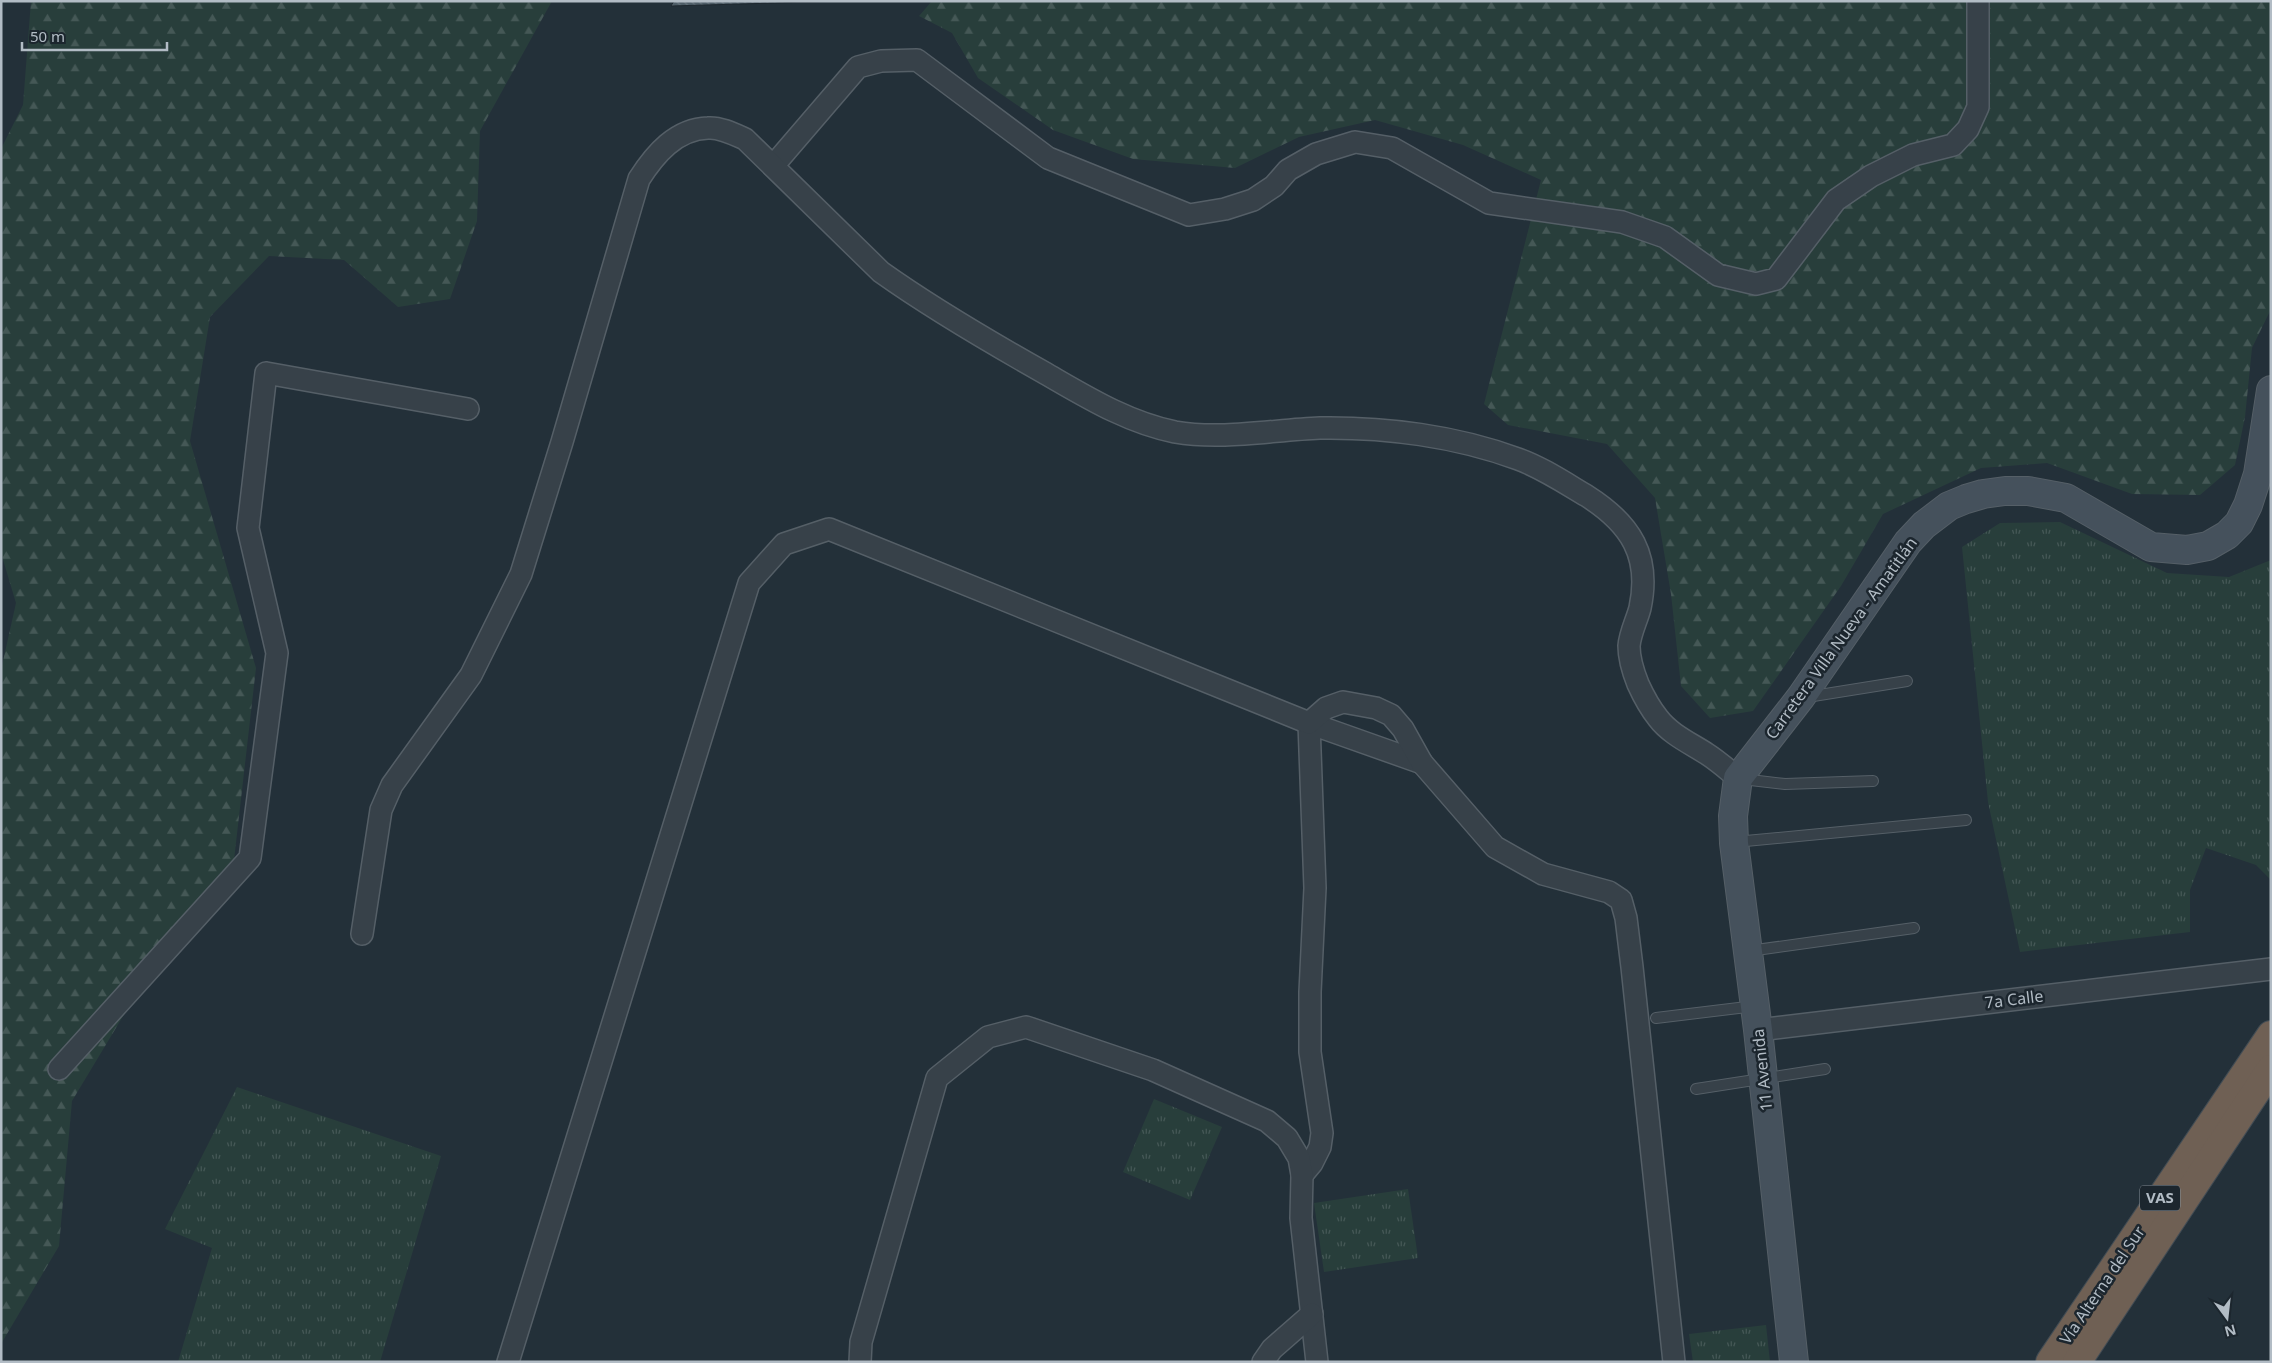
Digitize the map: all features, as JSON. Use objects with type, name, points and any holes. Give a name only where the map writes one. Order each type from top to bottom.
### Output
[{"type":"highway","name":"Vía Alterna del Sur","points":[[2050,1362],[2271,1035]]},
{"type":"highway","name":"Vía Alterna del Sur","points":[[2077,1362],[2271,1070]]},
{"type":"street","points":[[773,166],[858,67],[881,61],[917,60],[1048,158],[1189,215],[1225,210],[1253,200],[1274,186],[1288,170],[1316,154],[1355,142],[1392,148],[1442,174],[1489,203],[1527,210],[1572,214],[1622,222],[1665,237],[1718,275],[1756,284],[1776,279],[1836,200],[1872,176],[1913,155],[1953,145],[1968,129],[1978,107],[1978,1]]},
{"type":"street","points":[[362,934],[382,810],[386,797],[392,785],[471,674],[521,574],[562,442],[639,179],[650,160],[666,144],[682,134],[708,128],[725,131],[745,139],[888,278],[1006,351],[1111,411],[1144,425],[1200,435],[1321,428],[1389,431],[1428,436],[1458,442],[1519,459],[1590,498],[1625,530],[1634,541],[1641,556],[1642,590],[1629,645],[1637,681],[1645,698],[1658,718],[1670,730],[1710,756],[1738,778]]},
{"type":"street","points":[[59,1069],[250,858],[278,653],[248,528],[266,373],[468,409]]},
{"type":"street","name":"Carretera Villa Nueva - Amatitlán","points":[[1738,778],[1801,697],[1908,542],[1937,515],[1966,499],[1983,494],[2005,491],[2049,494],[2066,498],[2151,547],[2187,550],[2208,546],[2227,535],[2239,523],[2248,505],[2258,474],[2271,390]]},
{"type":"street","points":[[508,1362],[749,583],[784,544],[829,530],[1308,723],[1422,763]]},
{"type":"street","points":[[1308,723],[1326,708],[1343,702],[1376,708],[1391,716],[1403,729],[1422,763],[1495,847],[1543,874],[1609,892],[1621,900],[1626,918],[1632,967],[1674,1362]]},
{"type":"street","points":[[1302,1175],[1312,1163],[1320,1147],[1322,1133],[1310,1052],[1310,992],[1315,888],[1308,723]]},
{"type":"street","name":"11 Avenida","points":[[1738,778],[1733,816],[1734,842],[1756,1018],[1794,1362]]},
{"type":"street","name":"7a Calle","points":[[1756,1018],[2268,969]]},
{"type":"street","points":[[860,1362],[861,1342],[937,1078],[988,1037],[1026,1027],[1153,1070],[1267,1121],[1287,1138],[1299,1158],[1302,1175],[1301,1218],[1317,1362]]},
{"type":"street","points":[[1263,1362],[1272,1349],[1312,1314]]},
{"type":"lane","points":[[1801,697],[1907,681]]},
{"type":"lane","points":[[1738,778],[1786,784],[1874,781]]},
{"type":"lane","points":[[1734,842],[1966,820]]},
{"type":"lane","points":[[1748,951],[1914,928]]},
{"type":"lane","points":[[1656,1018],[1756,1018]]},
{"type":"lane","points":[[1696,1089],[1825,1069]]},
{"type":"green space","points":[[31,1],[552,1],[480,131],[477,221],[450,299],[398,307],[344,260],[269,256],[210,317],[190,441],[256,668],[234,860],[146,978],[72,1101],[59,1246],[1,1344],[1,670],[16,603],[1,553],[1,149],[23,105]]},
{"type":"green space","points":[[932,1],[2271,1],[2271,309],[2252,348],[2245,417],[2235,465],[2200,495],[2132,494],[2047,463],[1981,468],[1883,514],[1841,586],[1753,711],[1710,718],[1681,686],[1671,594],[1655,498],[1607,444],[1508,425],[1484,404],[1541,180],[1463,145],[1375,120],[1299,137],[1235,168],[1133,159],[1053,130],[978,78],[952,33],[919,16]]},
{"type":"green space","points":[[2060,522],[2167,573],[2229,577],[2271,560],[2271,880],[2256,865],[2206,848],[2190,890],[2190,932],[2020,952],[1988,802],[1962,547],[2000,523]]},
{"type":"green space","points":[[237,1087],[441,1156],[380,1362],[178,1362],[212,1248],[165,1229]]},
{"type":"green space","points":[[1154,1099],[1222,1127],[1190,1200],[1123,1172]]},
{"type":"green space","points":[[1408,1189],[1418,1258],[1324,1272],[1314,1203]]},
{"type":"green space","points":[[1766,1325],[1770,1362],[1693,1362],[1689,1334]]},
{"type":"building","points":[[674,1],[844,1],[671,6]]}]
